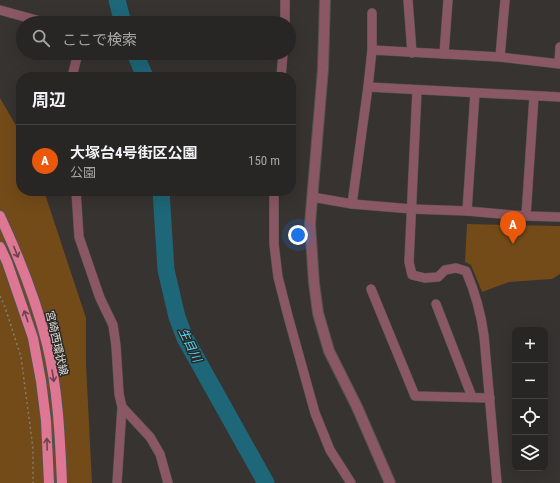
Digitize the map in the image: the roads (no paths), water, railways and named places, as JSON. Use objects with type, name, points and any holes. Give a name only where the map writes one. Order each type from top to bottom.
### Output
[{"type":"main road","name":"宮崎西環状線","points":[[0,216],[15,248],[28,282],[47,345],[59,419],[62,483]]},
{"type":"main road","name":"宮崎西環状線","points":[[0,247],[7,262],[33,338],[41,381],[46,421],[49,483]]},
{"type":"street","points":[[285,0],[285,16]]},
{"type":"street","points":[[325,0],[323,69],[310,224],[314,283],[318,313],[329,351],[357,407],[390,483]]},
{"type":"street","points":[[408,0],[412,53]]},
{"type":"street","points":[[444,54],[448,0]]},
{"type":"street","points":[[500,57],[505,0]]},
{"type":"street","points":[[0,10],[22,16]]},
{"type":"street","points":[[352,204],[372,50],[372,13]]},
{"type":"street","points":[[372,50],[500,57],[559,64],[560,47]]},
{"type":"street","points":[[73,72],[76,60]]},
{"type":"street","points":[[281,72],[282,60]]},
{"type":"street","points":[[368,87],[560,97]]},
{"type":"street","points":[[417,90],[409,262],[412,275],[425,278],[438,277],[445,270],[456,268],[466,271],[474,288],[481,313],[484,336],[497,483]]},
{"type":"street","points":[[467,211],[475,93]]},
{"type":"street","points":[[526,216],[534,96]]},
{"type":"street","points":[[76,196],[78,237],[100,298],[113,325],[116,346],[119,394],[121,397],[122,407],[117,483]]},
{"type":"street","points":[[274,196],[274,244],[278,277],[288,316],[315,413],[330,450],[351,483]]},
{"type":"street","points":[[312,197],[352,204],[412,209],[560,217]]},
{"type":"street","points":[[371,289],[415,396],[490,398]]},
{"type":"street","points":[[436,304],[472,397]]},
{"type":"street","points":[[122,407],[150,436],[161,459],[168,483]]},
{"type":"waterway","name":"生目川","points":[[117,0],[121,16]]},
{"type":"waterway","name":"生目川","points":[[138,60],[143,72]]},
{"type":"waterway","name":"生目川","points":[[161,196],[166,270],[177,317],[185,338],[266,483]]},
{"type":"place","name":"大塚台4号街区公園","points":[[513,244]]}]
